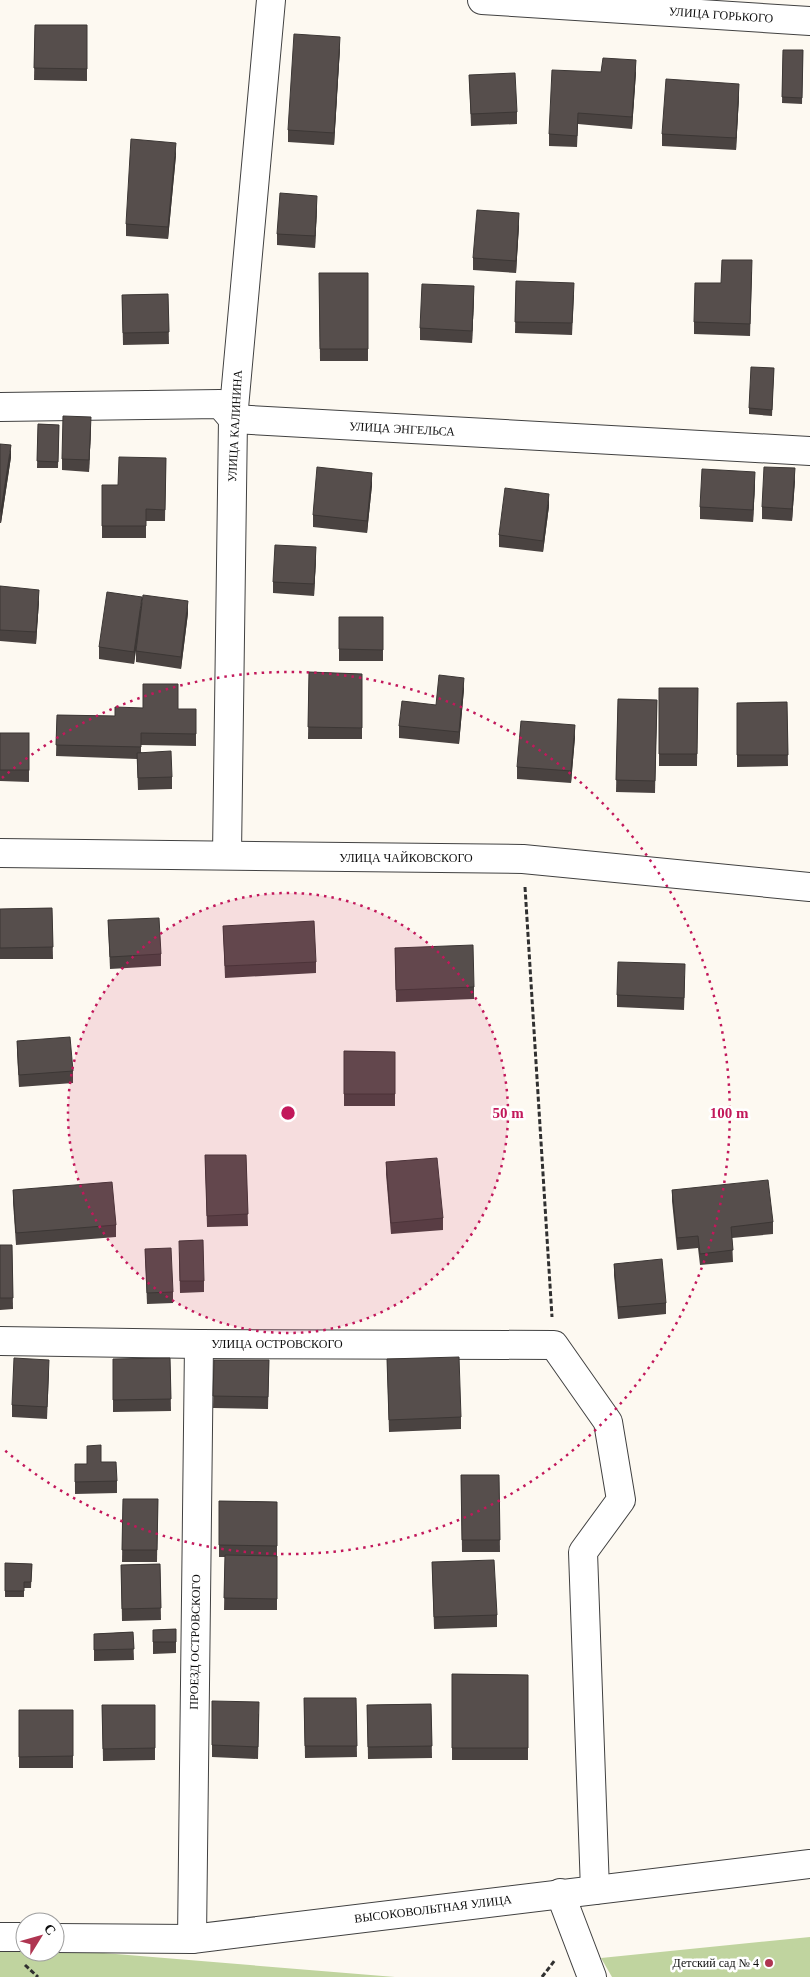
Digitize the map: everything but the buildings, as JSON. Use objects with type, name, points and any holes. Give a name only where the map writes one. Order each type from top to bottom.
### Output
[{"type":"street","name":"УЛИЦА КАЛИНИНА","points":[[227,854],[233,419],[271,0]]},
{"type":"street","name":"УЛИЦА ГОРЬКОГО","points":[[482,0],[810,21]]},
{"type":"street","points":[[0,407],[220,404],[233,419]]},
{"type":"street","name":"УЛИЦА ЭНГЕЛЬСА","points":[[233,419],[810,451]]},
{"type":"street","name":"УЛИЦА ЧАЙКОВСКОГО","points":[[0,853],[227,854],[336,858],[523,859],[810,887]]},
{"type":"street","name":"УЛИЦА ОСТРОВСКОГО","points":[[0,1340],[199,1344],[554,1345]]},
{"type":"street","name":"ПРОЕЗД ОСТРОВСКОГО","points":[[192,1939],[199,1344]]},
{"type":"street","points":[[554,1345],[608,1422],[621,1500],[583,1552],[595,1890]]},
{"type":"street","name":"ВЫСОКОВОЛЬТНАЯ УЛИЦА","points":[[65,1938],[192,1939],[810,1864]]},
{"type":"street","points":[[560,1893],[592,1977]]},
{"type":"street","points":[[0,1937],[15,1937]]},
{"type":"path","points":[[523,859],[554,1345]]},
{"type":"green space","points":[[810,1937],[810,1977],[612,1977],[601,1958]]},
{"type":"green space","points":[[0,1945],[15,1946],[15,1962],[65,1962],[65,1950],[395,1977],[0,1977]]},
{"type":"place","name":"Детский сад № 4","points":[[769,1963]]}]
